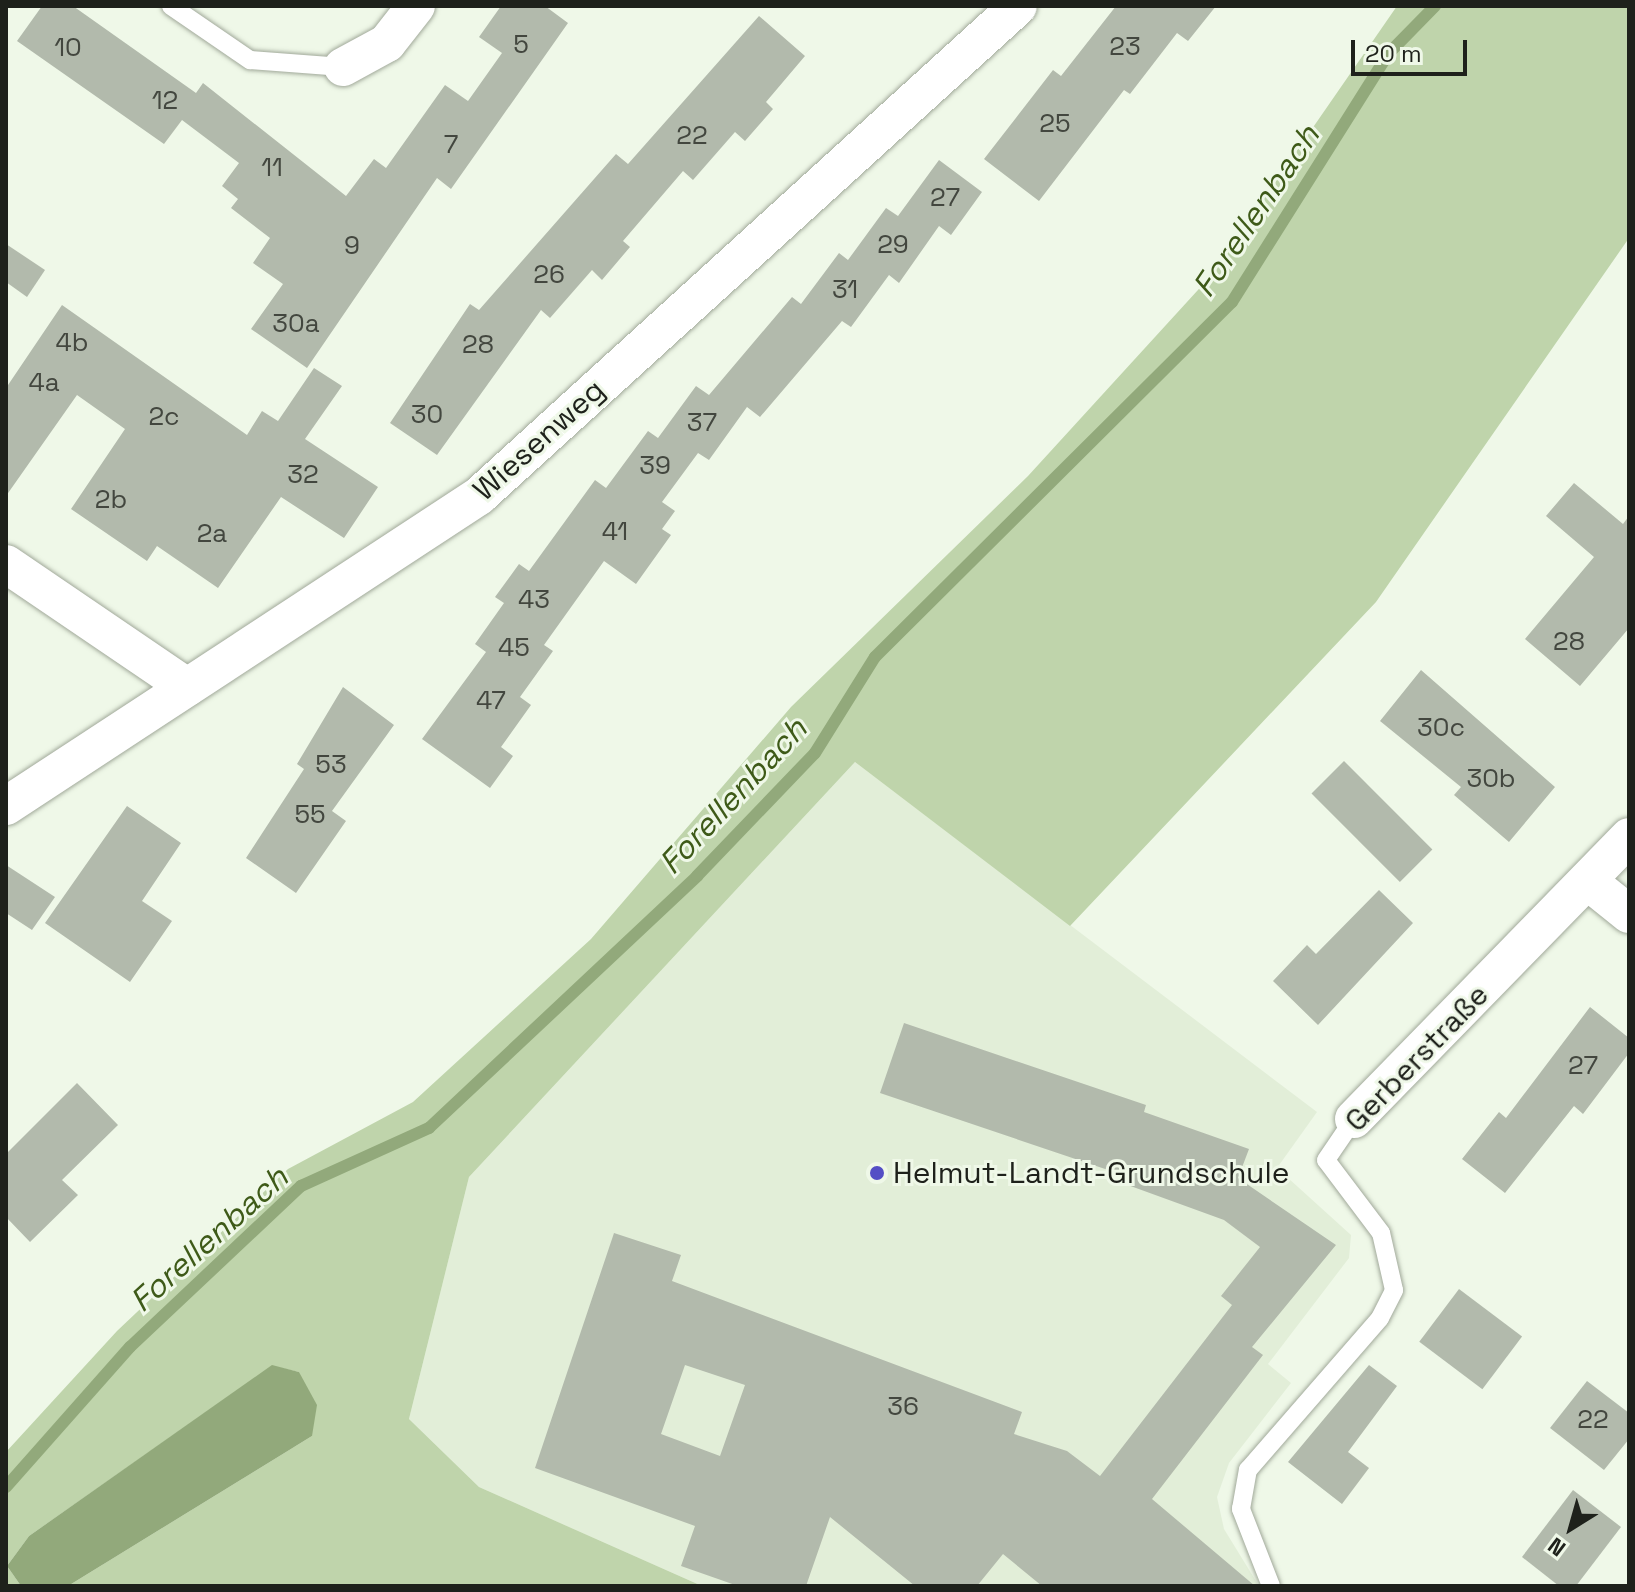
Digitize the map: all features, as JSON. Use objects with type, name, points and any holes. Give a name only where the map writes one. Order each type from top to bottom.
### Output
[{"type":"street","points":[[343,67],[387,43],[416,6]]},
{"type":"street","name":"Wiesenweg","points":[[6,806],[479,496],[1018,6]]},
{"type":"street","points":[[6,564],[187,687]]},
{"type":"street","name":"Gerberstraße","points":[[1354,1119],[1589,882],[1629,837]]},
{"type":"street","points":[[1589,882],[1629,914]]},
{"type":"lane","points":[[171,6],[250,60],[343,67]]},
{"type":"lane","name":"Gerberstraße","points":[[1271,1586],[1241,1509],[1248,1470],[1380,1318],[1394,1290],[1394,1264],[1381,1233],[1326,1160],[1354,1119]]},
{"type":"shaded area","points":[[1397,6],[1629,6],[1629,238],[1376,602],[1070,926],[855,762],[469,1177],[409,1419],[479,1487],[702,1586],[68,1586],[312,1436],[299,1372],[272,1366],[29,1536],[7,1566],[21,1586],[6,1586],[6,1452],[117,1331],[288,1169],[413,1102],[591,939],[791,707],[1028,476],[1208,279]]},
{"type":"shaded area","name":"Helmut-Landt-Grundschule","points":[[855,762],[1317,1112],[1277,1168],[1351,1235],[1349,1258],[1268,1364],[1291,1383],[1229,1463],[1217,1497],[1224,1529],[1259,1586],[702,1586],[479,1487],[409,1419],[469,1177]]},
{"type":"shaded area","points":[[272,1365],[299,1372],[317,1405],[312,1436],[68,1586],[21,1586],[7,1566],[29,1536]]},
{"type":"building","points":[[42,6],[73,6],[196,93],[203,83],[346,196],[374,159],[386,168],[445,85],[468,101],[502,53],[479,37],[501,6],[545,6],[568,23],[451,189],[437,178],[307,368],[251,329],[283,284],[253,263],[270,238],[231,208],[238,199],[222,186],[239,163],[182,120],[164,144],[17,41]]},
{"type":"building","points":[[1116,6],[1216,6],[1188,41],[1177,33],[1130,94],[1124,90],[1039,201],[984,159],[1053,70],[1061,76]]},
{"type":"building","points":[[759,16],[805,56],[766,102],[773,109],[745,141],[735,132],[693,180],[683,171],[623,241],[630,247],[602,280],[592,270],[550,318],[541,310],[437,455],[390,423],[470,304],[479,310],[616,154],[628,164]]},
{"type":"building","points":[[939,160],[982,192],[951,235],[939,226],[899,283],[889,275],[851,327],[842,321],[760,417],[747,407],[709,460],[698,453],[662,502],[675,511],[662,529],[671,535],[636,584],[604,561],[544,645],[553,651],[520,697],[531,705],[501,747],[513,756],[490,788],[422,739],[486,652],[475,644],[504,603],[495,597],[519,564],[529,571],[595,480],[606,488],[648,431],[658,438],[696,386],[709,395],[792,297],[801,304],[839,253],[848,260],[886,208],[898,216]]},
{"type":"building","points":[[6,244],[45,270],[27,297],[6,282]]},
{"type":"building","points":[[62,305],[247,435],[262,411],[278,421],[314,368],[342,386],[305,439],[378,487],[344,538],[281,497],[218,588],[157,546],[147,561],[71,509],[125,429],[77,395],[6,496],[6,388]]},
{"type":"building","points":[[1574,483],[1623,524],[1629,516],[1629,628],[1580,686],[1525,639],[1594,557],[1546,516]]},
{"type":"building","points":[[1421,670],[1555,787],[1509,842],[1454,795],[1461,787],[1380,721]]},
{"type":"building","points":[[343,687],[394,725],[332,811],[346,821],[296,893],[246,858],[304,769],[297,764]]},
{"type":"building","points":[[1344,761],[1432,849],[1400,882],[1311,794]]},
{"type":"building","points":[[127,806],[181,843],[142,901],[172,921],[130,982],[45,923]]},
{"type":"building","points":[[6,865],[55,897],[32,930],[6,913]]},
{"type":"building","points":[[1379,890],[1413,923],[1318,1025],[1273,981],[1307,945],[1316,954]]},
{"type":"building","points":[[1590,1007],[1629,1038],[1629,1053],[1583,1114],[1574,1106],[1505,1193],[1462,1159],[1499,1112],[1506,1118]]},
{"type":"building","points":[[904,1023],[1146,1105],[1144,1112],[1249,1149],[1238,1178],[1336,1245],[1252,1347],[1263,1355],[1152,1499],[1255,1586],[1042,1586],[1003,1554],[977,1586],[915,1586],[830,1517],[806,1586],[738,1586],[681,1566],[695,1526],[535,1468],[614,1233],[681,1255],[672,1281],[1022,1412],[1014,1434],[1067,1451],[1100,1476],[1232,1305],[1221,1296],[1260,1247],[1224,1220],[1114,1180],[1117,1173],[880,1093]],"holes":[[[685,1365],[745,1385],[720,1456],[661,1434]]]},
{"type":"building","points":[[77,1083],[118,1125],[62,1180],[78,1195],[30,1242],[6,1217],[6,1154]]},
{"type":"building","points":[[1459,1289],[1522,1337],[1482,1389],[1419,1342]]},
{"type":"building","points":[[1369,1365],[1397,1386],[1348,1452],[1369,1468],[1342,1504],[1288,1462]]},
{"type":"building","points":[[1587,1381],[1629,1413],[1629,1439],[1604,1470],[1550,1428]]},
{"type":"building","points":[[1573,1490],[1621,1527],[1576,1586],[1559,1586],[1522,1557]]},
{"type":"waterway","name":"Forellenbach","points":[[6,1487],[130,1347],[301,1186],[429,1128],[697,876],[815,753],[875,657],[1232,302],[1389,53],[1435,6]]},
{"type":"place","name":"Helmut-Landt-Grundschule","points":[[877,1173]]}]
